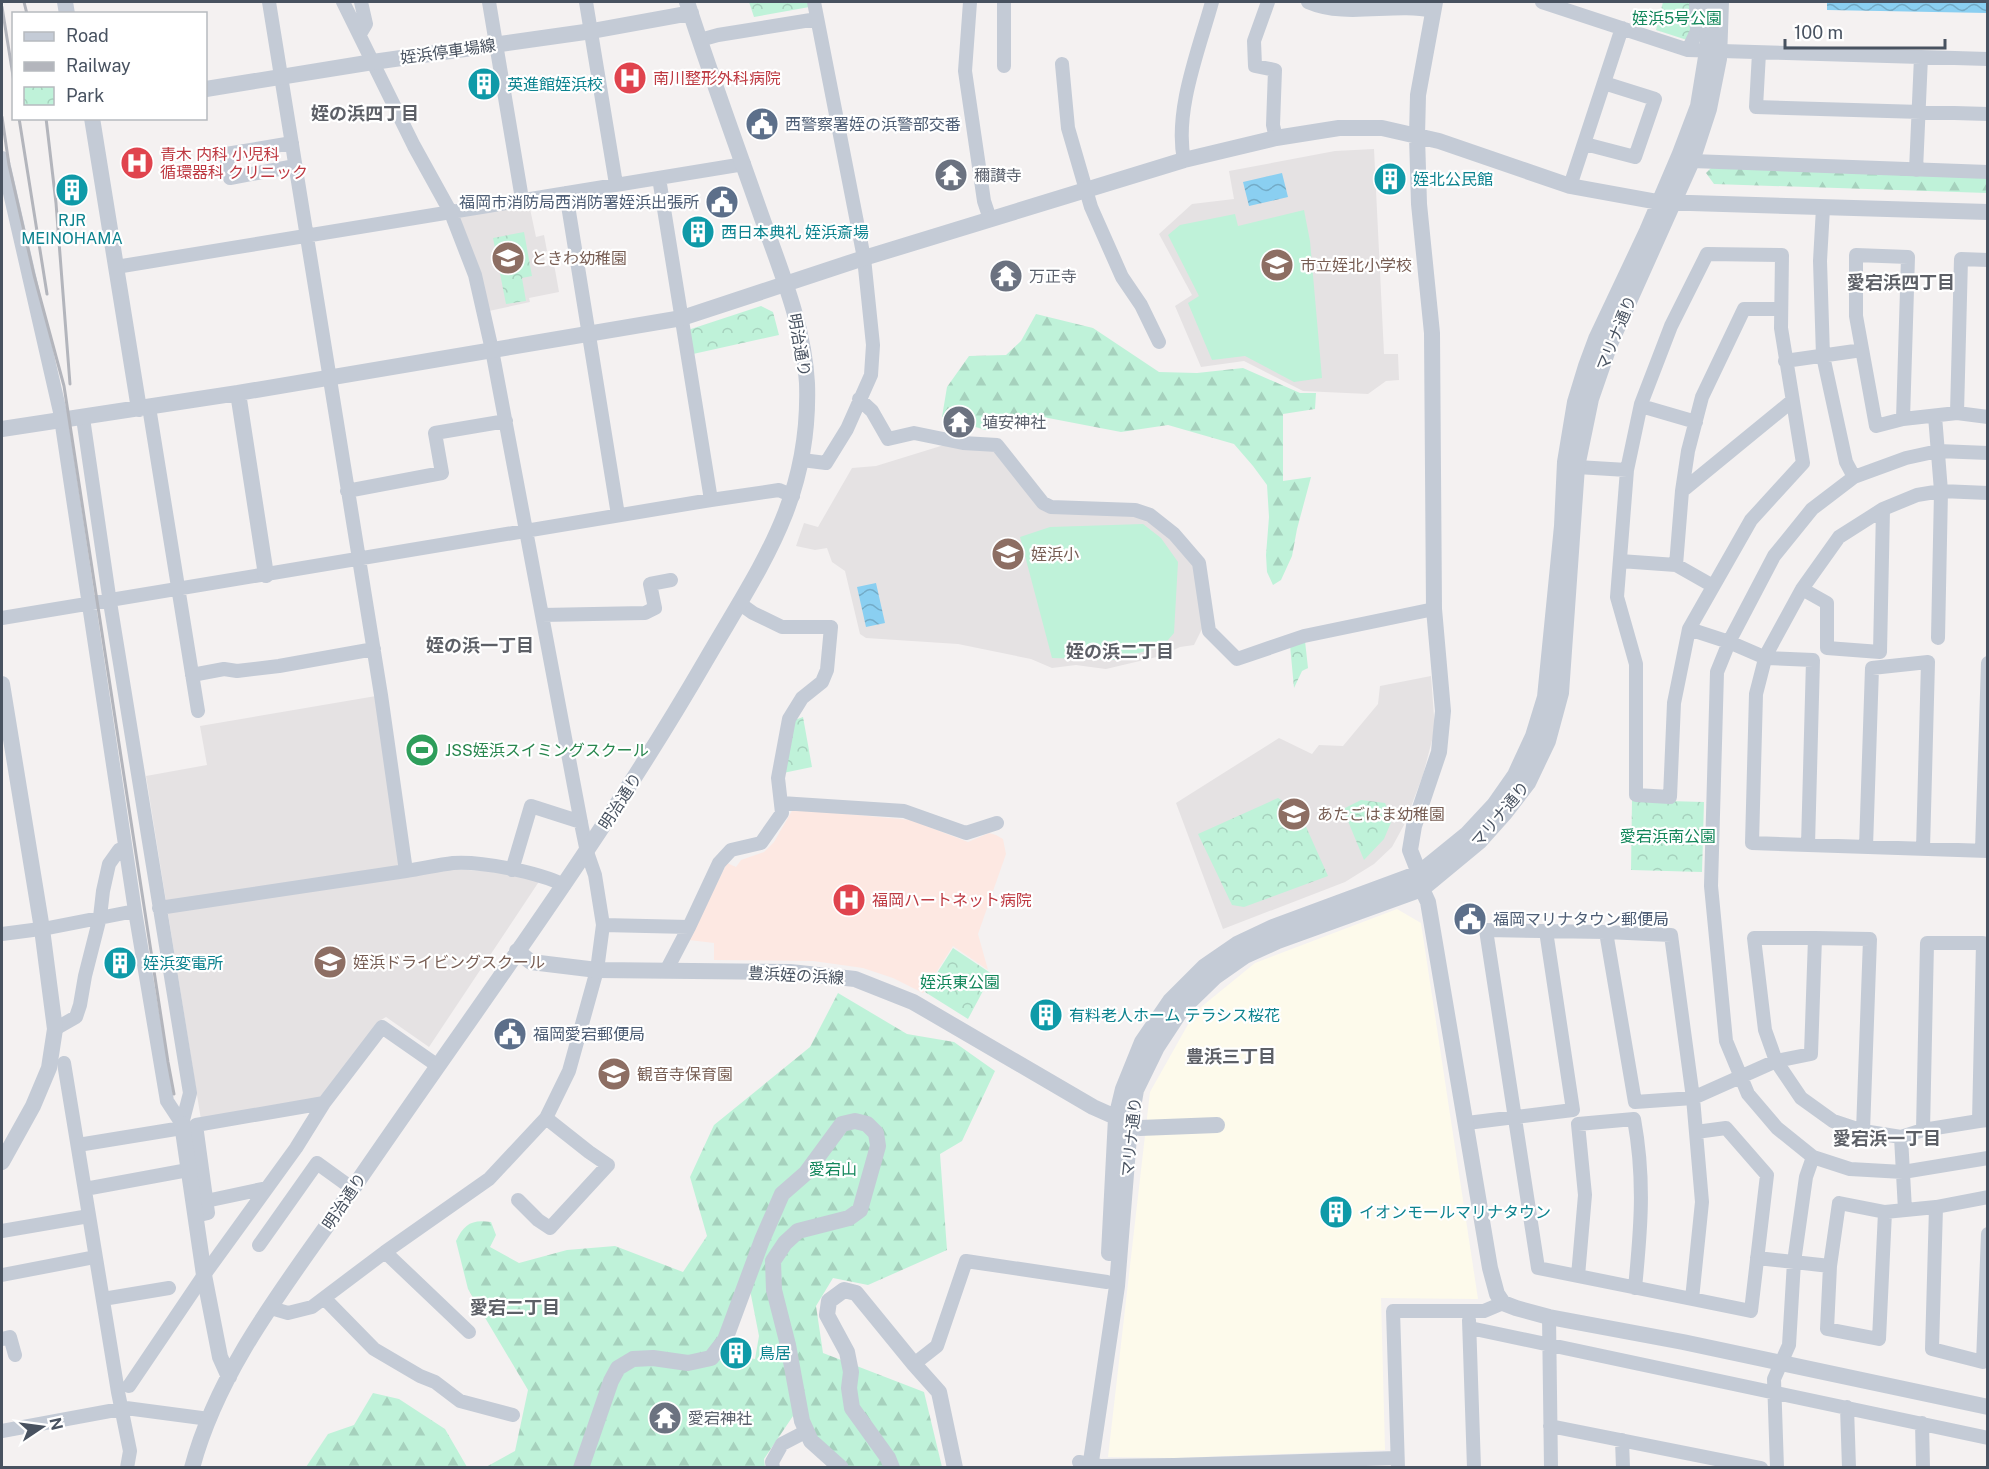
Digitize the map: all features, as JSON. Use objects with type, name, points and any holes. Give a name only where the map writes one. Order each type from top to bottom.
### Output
[{"type":"street","points":[[269,2],[374,650],[406,871]]},
{"type":"street","points":[[271,1308],[296,1313],[325,1299],[385,1252],[489,1179],[546,1118],[569,1071],[597,970],[603,925],[595,875],[587,852],[581,822],[506,421],[475,275],[451,213],[414,146],[343,2]]},
{"type":"street","points":[[360,34],[366,24],[361,2]]},
{"type":"street","points":[[489,2],[522,199]]},
{"type":"street","points":[[586,2],[616,184]]},
{"type":"street","points":[[802,460],[826,463],[847,429],[871,375],[873,345],[864,258],[814,2]]},
{"type":"street","points":[[970,2],[965,71],[984,201],[990,219]]},
{"type":"street","points":[[1004,2],[1004,66]]},
{"type":"street","points":[[1184,159],[1181,146],[1182,113],[1212,2]]},
{"type":"street","points":[[1268,2],[1254,41],[1255,66],[1275,70],[1273,125],[1276,138]]},
{"type":"street","points":[[1308,2],[1348,10],[1434,6],[1418,95],[1417,136],[1419,204],[1432,333],[1434,609],[1443,711],[1439,752],[1414,826],[1410,850],[1425,881],[1501,1289],[1507,1297],[1547,1308],[1988,1407]]},
{"type":"street","points":[[1542,2],[1689,50],[1988,59]]},
{"type":"street","points":[[1689,50],[1697,31],[1696,2]]},
{"type":"street","name":"マリナ通り","points":[[1084,1466],[1118,1286],[1124,1087],[1142,1042],[1170,1000],[1205,966],[1237,944],[1272,927],[1425,881],[1494,805],[1515,775],[1533,736],[1545,697],[1548,677],[1562,526],[1571,465],[1610,344],[1665,203],[1679,156],[1698,106],[1713,51],[1709,2]]},
{"type":"street","name":"マリナ通り","points":[[1665,203],[1692,161],[1709,109],[1713,51],[1721,2]]},
{"type":"street","name":"姪浜停車場線","points":[[207,89],[373,62],[592,31],[689,7]]},
{"type":"street","name":"明治通り","points":[[192,1467],[209,1419],[229,1377],[271,1308],[587,852],[660,739],[765,559],[793,496],[802,460],[807,421],[807,378],[794,310],[689,7]]},
{"type":"street","points":[[700,40],[817,19]]},
{"type":"street","points":[[1570,186],[1622,28]]},
{"type":"street","points":[[1759,53],[1756,107],[1988,114]]},
{"type":"street","points":[[1916,170],[1921,57]]},
{"type":"street","points":[[1062,64],[1068,128],[1091,207],[1122,277],[1141,305],[1159,342]]},
{"type":"street","points":[[1585,144],[1635,157],[1655,99],[1604,83]]},
{"type":"street","points":[[92,120],[116,267],[178,588],[198,711]]},
{"type":"street","points":[[2,429],[238,393],[682,318],[864,258],[1184,159],[1276,138],[1339,128],[1382,128],[1439,141],[1570,186],[1665,203],[1988,212]]},
{"type":"street","points":[[292,143],[226,154],[230,178],[295,166]]},
{"type":"street","points":[[2,158],[61,420],[125,848],[167,1101],[182,1126]]},
{"type":"street","points":[[1692,161],[1988,172]]},
{"type":"street","points":[[116,267],[744,164]]},
{"type":"street","points":[[659,178],[711,500]]},
{"type":"street","points":[[566,193],[618,515]]},
{"type":"street","points":[[1823,208],[1820,261],[1823,356],[1846,462],[1854,477]]},
{"type":"street","points":[[1707,255],[1782,255],[1781,309],[1785,361],[1803,463],[1751,520],[1689,629],[1674,703],[1670,797],[1636,795],[1636,664],[1617,597],[1627,470],[1641,406],[1671,327],[1707,255]]},
{"type":"street","points":[[1903,419],[1908,257],[1856,255],[1856,316],[1876,426],[1903,419],[1957,413],[1988,417]]},
{"type":"street","points":[[1957,413],[1961,259],[1988,260]]},
{"type":"street","points":[[1676,565],[1682,490],[1702,397],[1744,309],[1781,309]]},
{"type":"street","points":[[1785,361],[1862,350]]},
{"type":"street","points":[[238,393],[266,575]]},
{"type":"street","points":[[859,399],[872,411],[888,439],[914,433],[963,443],[997,445],[1043,503],[1051,507],[1135,510],[1150,514],[1174,534],[1199,562],[1209,631],[1237,659],[1304,636],[1434,609]]},
{"type":"street","points":[[1682,490],[1792,401]]},
{"type":"street","points":[[1641,406],[1696,422]]},
{"type":"street","points":[[1935,416],[1941,491],[1938,638]]},
{"type":"street","points":[[83,418],[110,601],[190,1093],[182,1126],[195,1216],[220,1357],[229,1377]]},
{"type":"street","points":[[347,490],[442,473],[435,433],[506,421]]},
{"type":"street","points":[[1988,453],[1938,451],[1906,458],[1854,477],[1812,509],[1774,556],[1729,642],[1717,672],[1711,886],[1726,1041],[1748,1094],[1777,1128],[1813,1157],[1850,1169],[1903,1172],[1988,1158]]},
{"type":"street","points":[[1571,465],[1627,470]]},
{"type":"street","points":[[2,618],[711,500],[779,490],[793,496]]},
{"type":"street","points":[[1988,493],[1941,491],[1917,495],[1883,509],[1839,537],[1802,589],[1766,658],[1756,694],[1752,843],[1985,850],[1988,663]]},
{"type":"street","points":[[1802,589],[1827,603],[1827,648],[1880,652],[1883,509]]},
{"type":"street","points":[[1620,561],[1676,565],[1713,586]]},
{"type":"street","points":[[542,615],[645,613],[654,608],[650,584],[671,580]]},
{"type":"street","points":[[666,971],[719,863],[731,850],[761,843],[782,813],[778,778],[789,719],[802,698],[822,682],[828,670],[831,627],[782,627],[753,613],[739,603]]},
{"type":"street","points":[[1689,629],[1729,642],[1766,658],[1813,660],[1808,845]]},
{"type":"street","points":[[192,675],[224,669],[237,671],[279,666],[374,650]]},
{"type":"street","points":[[1866,847],[1872,668],[1928,662],[1923,849]]},
{"type":"street","points":[[2,684],[42,929],[55,1029],[49,1068],[33,1106],[2,1162]]},
{"type":"street","points":[[781,804],[904,811],[966,833],[997,823]]},
{"type":"street","points":[[513,870],[531,806],[581,822]]},
{"type":"street","points":[[55,1029],[75,1017],[78,1011],[84,976],[100,917],[109,864],[118,850],[125,848]]},
{"type":"street","points":[[159,908],[454,863],[549,877],[564,885]]},
{"type":"street","points":[[2,934],[42,929],[135,911]]},
{"type":"street","points":[[603,925],[689,927]]},
{"type":"street","points":[[1692,1299],[1702,1202],[1693,1098],[1671,935],[1486,930],[1538,1268],[1751,1311],[1767,1175],[1726,1128],[1696,1132]]},
{"type":"street","points":[[1470,1123],[1573,1110],[1546,931]]},
{"type":"street","points":[[1606,932],[1635,1102],[1693,1098],[1776,1061],[1811,1053],[1815,938]]},
{"type":"street","points":[[1863,1131],[1870,939],[1754,938],[1765,1030],[1776,1061],[1801,1098],[1833,1121],[1863,1131],[1901,1137],[1923,1130],[1983,1120],[1983,944],[1927,943],[1923,1130]]},
{"type":"street","name":"豊浜姪の浜線","points":[[517,951],[531,962],[597,970],[815,973],[855,979],[913,1002],[1093,1107],[1140,1128],[1217,1125]]},
{"type":"street","points":[[129,1386],[204,1275],[296,1148],[324,1103],[382,1027],[438,1066]]},
{"type":"street","points":[[64,1063],[95,1257],[130,1451],[127,1467]]},
{"type":"street","points":[[195,1216],[208,1213],[196,1125],[324,1103]]},
{"type":"street","points":[[518,1200],[538,1220],[550,1228],[608,1165],[546,1118]]},
{"type":"street","points":[[1578,1276],[1585,1196],[1578,1124],[1634,1119],[1641,1155],[1642,1214],[1635,1288]]},
{"type":"street","points":[[582,1467],[611,1381],[618,1368],[633,1359],[653,1358],[688,1363],[711,1358],[725,1340],[762,1240],[782,1194],[807,1173],[842,1124],[855,1121],[867,1124],[876,1133],[878,1146],[860,1210],[849,1218],[798,1231],[785,1243],[773,1261],[774,1290],[788,1345],[800,1410],[812,1441],[841,1467]]},
{"type":"street","name":"マリナ通り","points":[[1084,1466],[1107,1282],[1123,1121]]},
{"type":"street","points":[[1470,1123],[1490,1268],[1497,1294],[1503,1303],[1549,1317],[1988,1399]]},
{"type":"street","points":[[78,1145],[182,1126]]},
{"type":"street","points":[[1901,1137],[1905,1210]]},
{"type":"street","points":[[1777,1467],[1774,1379],[1789,1345],[1794,1262],[1806,1177],[1813,1157]]},
{"type":"street","points":[[259,1245],[317,1164],[353,1189]]},
{"type":"street","points":[[85,1189],[188,1170]]},
{"type":"street","points":[[206,1201],[267,1188]]},
{"type":"street","points":[[1885,1212],[1879,1340],[1827,1329],[1830,1266],[1839,1203],[1885,1212],[1936,1208],[1988,1197]]},
{"type":"street","points":[[1936,1208],[1932,1348],[1983,1362],[1988,1234]]},
{"type":"street","points":[[2,1231],[89,1216]]},
{"type":"street","points":[[385,1252],[469,1332]]},
{"type":"street","points":[[2,1275],[95,1257]]},
{"type":"street","points":[[1757,1258],[1830,1266]]},
{"type":"street","points":[[914,1365],[937,1346],[966,1261],[1107,1282]]},
{"type":"street","points":[[103,1299],[169,1288]]},
{"type":"street","points":[[892,1467],[852,1408],[849,1388],[851,1372],[847,1352],[827,1314],[829,1301],[844,1290],[856,1293],[914,1365],[939,1392],[955,1467]]},
{"type":"street","points":[[325,1299],[374,1349],[420,1376],[435,1382],[460,1401],[513,1415]]},
{"type":"street","points":[[1084,1466],[1398,1463],[1393,1311],[1484,1311],[1503,1303]]},
{"type":"street","points":[[1469,1311],[1474,1467]]},
{"type":"street","points":[[1549,1317],[1551,1467]]},
{"type":"street","points":[[1470,1328],[1988,1438]]},
{"type":"street","points":[[2,1339],[10,1337],[15,1355]]},
{"type":"street","points":[[1847,1407],[1849,1467]]},
{"type":"street","points":[[2,1431],[126,1408],[209,1419]]},
{"type":"street","points":[[1922,1423],[1923,1467]]},
{"type":"street","points":[[1550,1426],[1622,1440],[1701,1462],[1761,1467]]},
{"type":"street","points":[[773,1467],[772,1462],[782,1444],[807,1431]]},
{"type":"street","points":[[1622,1440],[1623,1467]]},
{"type":"shaded area","name":"市立姪北小学校","points":[[1374,149],[1384,354],[1398,354],[1399,380],[1386,381],[1368,394],[1303,391],[1244,361],[1201,367],[1175,306],[1192,295],[1159,234],[1192,204],[1234,199],[1229,171],[1335,151]]},
{"type":"shaded area","name":"ときわ幼稚園","points":[[529,204],[536,237],[544,235],[547,251],[543,252],[546,266],[554,264],[559,292],[529,298],[530,302],[489,311],[458,219],[460,215]]},
{"type":"shaded area","name":"姪浜小","points":[[944,445],[994,449],[1041,507],[1139,515],[1179,543],[1193,566],[1202,610],[1202,629],[1194,645],[1180,647],[1161,656],[1106,669],[1076,665],[1052,668],[1031,659],[958,644],[866,638],[860,634],[845,571],[832,562],[827,548],[815,550],[796,546],[804,523],[818,527],[852,468],[876,466]]},
{"type":"shaded area","name":"あたごはま幼稚園","points":[[1431,676],[1435,729],[1423,775],[1404,825],[1392,847],[1374,864],[1345,882],[1223,929],[1176,803],[1279,738],[1312,754],[1319,745],[1343,746],[1378,704],[1380,686]]},
{"type":"shaded area","name":"姪浜ドライビングスクール","points":[[376,696],[405,876],[452,869],[501,872],[540,880],[429,1047],[386,1017],[381,1020],[325,1098],[201,1120],[146,776],[207,765],[200,726]]},
{"type":"shaded area","name":"福岡ハートネット病院","points":[[793,809],[911,820],[968,842],[989,833],[1003,839],[1006,854],[978,934],[988,970],[953,946],[923,993],[893,978],[863,968],[813,961],[714,960],[714,943],[689,940],[727,863],[736,867],[741,860],[764,852],[774,842]]},
{"type":"shaded area","points":[[1397,909],[1421,923],[1478,1299],[1381,1298],[1385,1450],[1177,1458],[1108,1457],[1150,1092],[1195,1012],[1255,963]]},
{"type":"green space","points":[[749,2],[814,2],[815,6],[754,17]]},
{"type":"green space","name":"姪浜5号公園","points":[[1663,2],[1693,4],[1693,34],[1687,40],[1656,30]]},
{"type":"green space","points":[[1711,168],[1987,175],[1987,193],[1714,184],[1706,173]]},
{"type":"green space","points":[[1304,210],[1310,241],[1322,378],[1294,382],[1245,356],[1212,360],[1188,303],[1199,296],[1168,235],[1180,225],[1235,214],[1238,226]]},
{"type":"green space","points":[[524,232],[532,276],[522,278],[526,301],[506,304],[493,238]]},
{"type":"green space","points":[[761,306],[773,312],[779,335],[693,354],[688,330]]},
{"type":"green space","points":[[1036,314],[1093,328],[1159,372],[1197,373],[1243,368],[1300,393],[1316,393],[1315,409],[1283,414],[1283,481],[1311,477],[1292,556],[1281,580],[1273,585],[1267,572],[1269,517],[1267,485],[1234,444],[1168,425],[1121,432],[1043,417],[989,431],[942,417],[947,387],[969,356],[1006,355],[1021,341]]},
{"type":"green space","points":[[1143,524],[1161,538],[1178,562],[1174,633],[1163,646],[1115,660],[1052,658],[1020,537],[1050,527]]},
{"type":"green space","points":[[1305,641],[1308,668],[1302,671],[1294,688],[1290,645]]},
{"type":"green space","points":[[803,717],[812,767],[783,773],[792,721]]},
{"type":"green space","points":[[1278,798],[1299,811],[1328,876],[1244,907],[1232,905],[1198,834]]},
{"type":"green space","points":[[1361,800],[1385,803],[1392,820],[1384,839],[1364,860],[1343,809]]},
{"type":"green space","name":"愛宕浜南公園","points":[[1632,800],[1704,802],[1702,872],[1631,870]]},
{"type":"green space","name":"姪浜東公園","points":[[953,948],[992,974],[968,1019],[925,992]]},
{"type":"green space","name":"愛宕山","points":[[838,993],[907,1034],[954,1042],[995,1071],[962,1141],[940,1154],[947,1250],[868,1285],[833,1278],[816,1306],[823,1353],[924,1392],[942,1467],[836,1467],[793,1416],[764,1459],[765,1467],[486,1467],[515,1451],[528,1390],[468,1289],[456,1241],[462,1230],[474,1222],[491,1222],[496,1235],[490,1247],[519,1263],[567,1250],[615,1246],[683,1272],[707,1236],[690,1177],[714,1125],[810,1047]],"holes":[[[750,1290],[759,1336],[755,1359],[726,1354]]]},
{"type":"green space","points":[[373,1393],[399,1399],[445,1429],[467,1467],[306,1467],[328,1434],[354,1425]]},
{"type":"water","points":[[1827,2],[1987,2],[1987,13],[1827,10]]},
{"type":"water","points":[[1282,173],[1288,197],[1249,206],[1243,182]]},
{"type":"water","points":[[876,583],[885,623],[866,627],[857,587]]},
{"type":"railway","points":[[24,2],[26,12]]},
{"type":"railway","points":[[2,7],[12,70]]},
{"type":"railway","points":[[2,117],[9,165],[34,275],[64,386],[174,1094]]},
{"type":"railway","points":[[19,120],[47,294]]},
{"type":"railway","points":[[46,120],[56,203],[70,384]]},
{"type":"place","name":"南川整形外科病院","points":[[630,78]]},
{"type":"place","name":"英進館姪浜校","points":[[484,84]]},
{"type":"place","name":"西警察署姪の浜警部交番","points":[[762,124]]},
{"type":"place","name":"青木 内科 小児科 循環器科 クリニック","points":[[137,163]]},
{"type":"place","name":"穪讃寺","points":[[951,175]]},
{"type":"place","name":"姪北公民館","points":[[1390,179]]},
{"type":"place","name":"RJR MEINOHAMA","points":[[72,190]]},
{"type":"place","name":"福岡市消防局西消防署姪浜出張所","points":[[722,202]]},
{"type":"place","name":"西日本典礼 姪浜斎場","points":[[698,232]]},
{"type":"place","name":"ときわ幼稚園","points":[[508,258]]},
{"type":"place","name":"市立姪北小学校","points":[[1277,265]]},
{"type":"place","name":"万正寺","points":[[1006,276]]},
{"type":"place","name":"埴安神社","points":[[959,422]]},
{"type":"place","name":"姪浜小","points":[[1008,554]]},
{"type":"place","name":"JSS姪浜スイミングスクール","points":[[422,750]]},
{"type":"place","name":"あたごはま幼稚園","points":[[1294,814]]},
{"type":"place","name":"福岡ハートネット病院","points":[[849,900]]},
{"type":"place","name":"福岡マリナタウン郵便局","points":[[1470,919]]},
{"type":"place","name":"姪浜ドライビングスクール","points":[[330,962]]},
{"type":"place","name":"姪浜変電所","points":[[120,963]]},
{"type":"place","name":"有料老人ホーム テラシス桜花","points":[[1046,1015]]},
{"type":"place","name":"福岡愛宕郵便局","points":[[510,1034]]},
{"type":"place","name":"観音寺保育園","points":[[614,1074]]},
{"type":"place","name":"イオンモールマリナタウン","points":[[1336,1212]]},
{"type":"place","name":"鳥居","points":[[736,1353]]},
{"type":"place","name":"愛宕神社","points":[[665,1418]]},
{"type":"district","name":"姪の浜四丁目","points":[[365,114]]},
{"type":"district","name":"愛宕浜四丁目","points":[[1901,283]]},
{"type":"district","name":"姪の浜一丁目","points":[[480,646]]},
{"type":"district","name":"姪の浜二丁目","points":[[1120,652]]},
{"type":"district","name":"豊浜三丁目","points":[[1231,1057]]},
{"type":"district","name":"愛宕浜一丁目","points":[[1887,1139]]},
{"type":"district","name":"愛宕二丁目","points":[[515,1308]]}]
